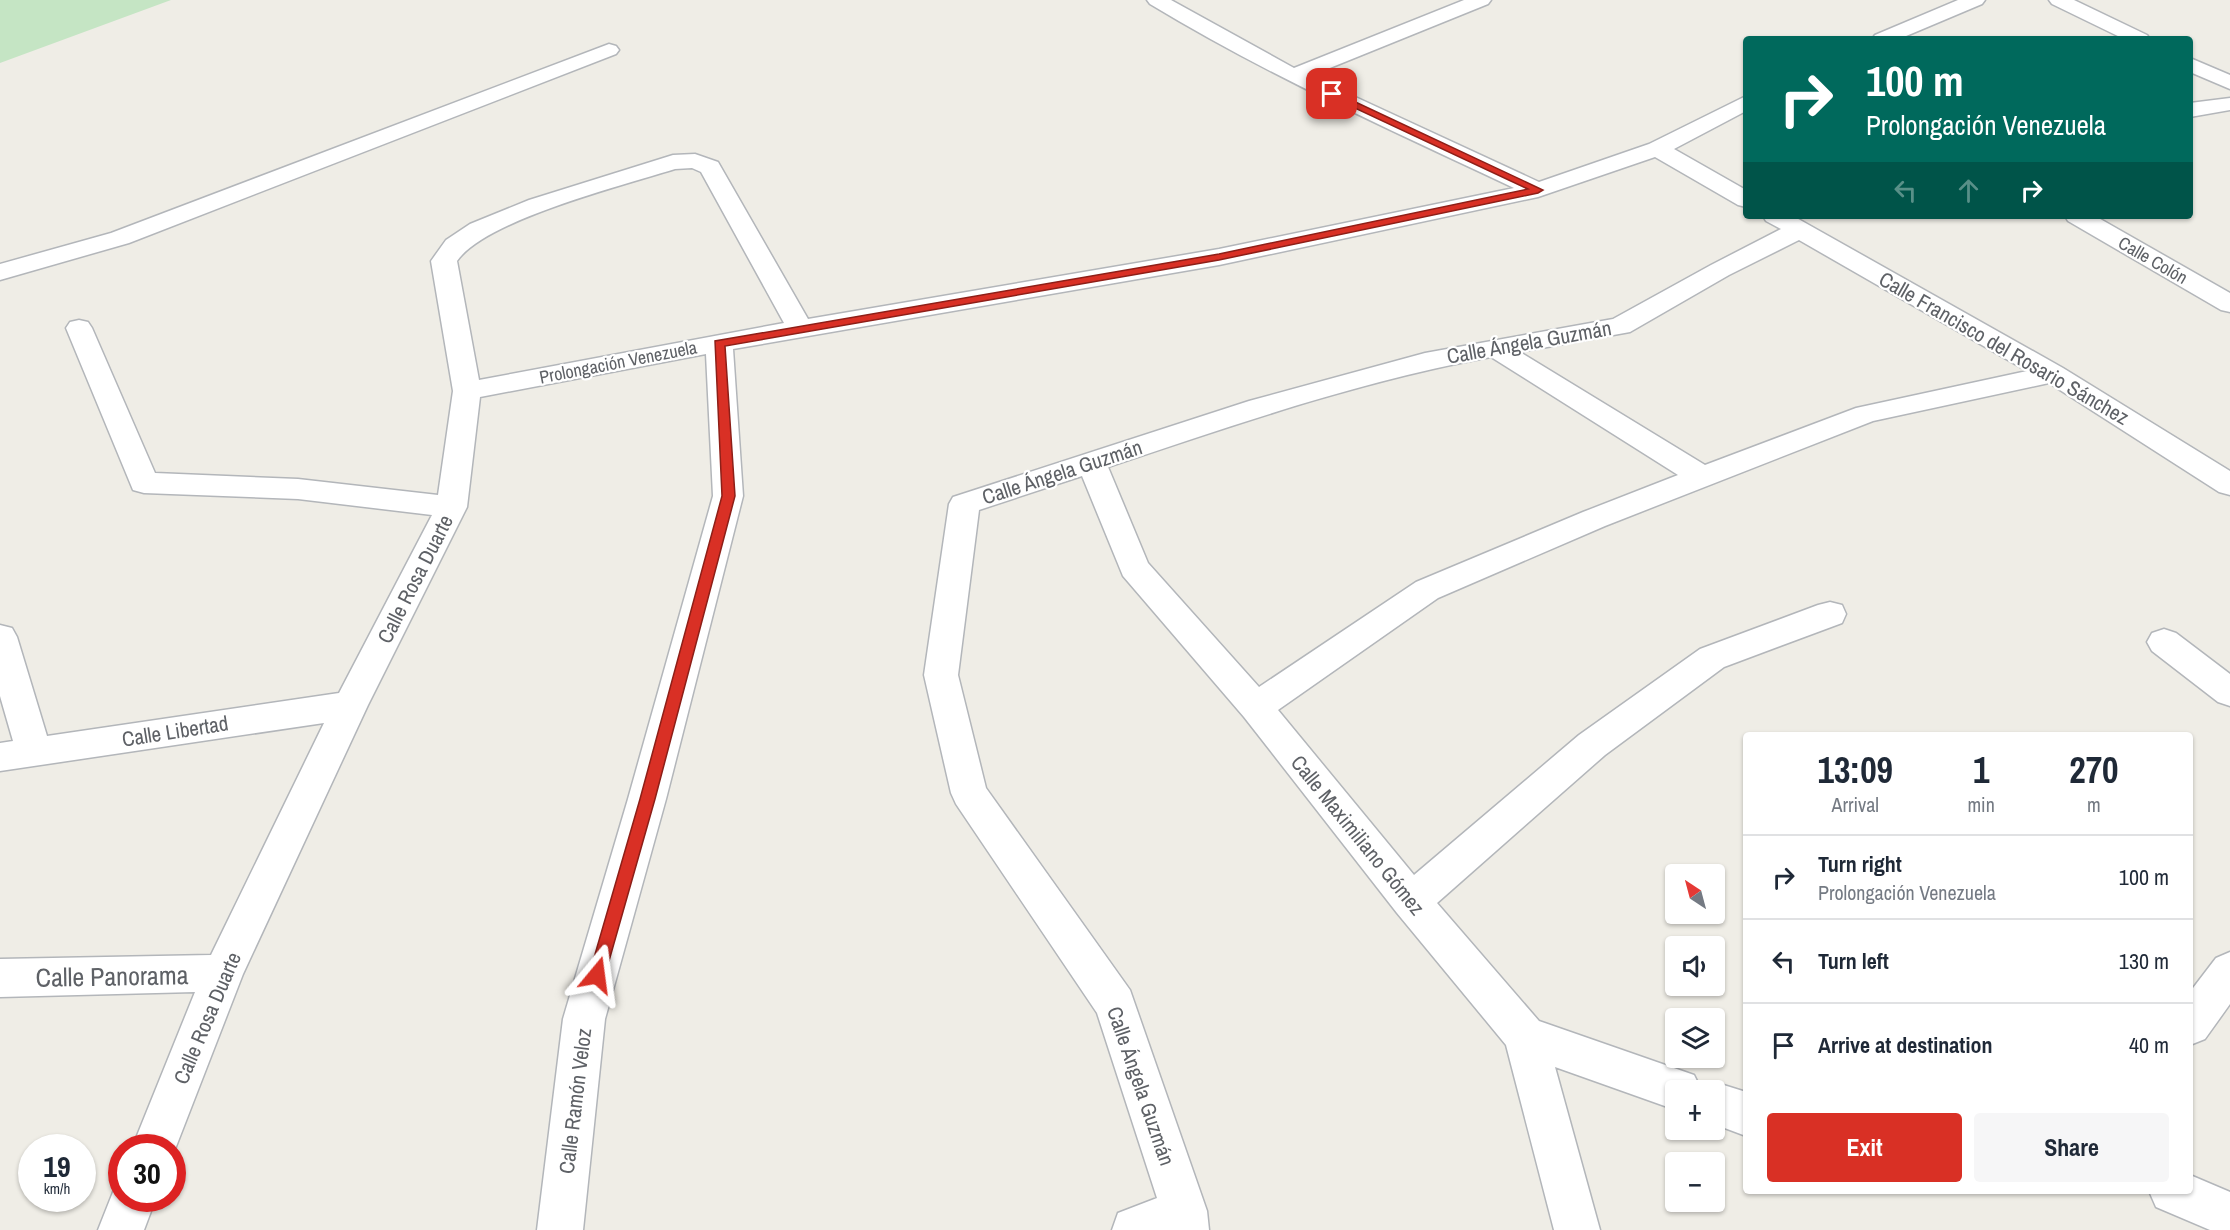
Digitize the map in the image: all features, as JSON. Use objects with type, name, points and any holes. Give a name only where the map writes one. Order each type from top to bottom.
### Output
[{"type":"street","points":[[1157,0],[1205,31],[1292,76],[1538,190]]},
{"type":"street","points":[[1292,76],[1481,0]]},
{"type":"street","points":[[1889,36],[1975,0]]},
{"type":"street","points":[[2059,0],[2134,36]]},
{"type":"street","points":[[0,272],[120,238],[609,50]]},
{"type":"street","points":[[2193,65],[2230,83]]},
{"type":"street","name":"Prolongación Venezuela","points":[[467,390],[800,328],[1219,257],[1538,190],[1657,149],[1743,104]]},
{"type":"street","points":[[2193,110],[2230,104]]},
{"type":"street","points":[[1657,149],[1743,198]]},
{"type":"street","name":"Calle Rosa Duarte","points":[[160,1134],[224,973],[350,705],[452,507],[467,390],[444,261],[455,245],[479,229],[537,205],[673,162],[695,161],[710,167],[800,328]]},
{"type":"street","name":"Calle Francisco del Rosario Sánchez","points":[[1780,219],[2053,374],[2230,485]]},
{"type":"street","name":"Calle Colón","points":[[2082,219],[2230,304]]},
{"type":"street","name":"Calle Ángela Guzmán","points":[[1185,1221],[1115,1004],[969,793],[942,675],[964,504],[1259,407],[1435,359],[1621,326],[1720,270],[1799,230]]},
{"type":"street","points":[[79,328],[144,483],[298,489],[452,507]]},
{"type":"street","name":"Calle Ramón Veloz","points":[[560,1230],[584,1019],[647,799],[728,496],[719,344]]},
{"type":"street","points":[[1495,348],[1702,477]]},
{"type":"street","points":[[1256,707],[1427,590],[1594,519],[1866,414],[2053,374]]},
{"type":"street","name":"Calle Maximiliano Gómez","points":[[1092,462],[1134,568],[1256,707],[1411,901],[1525,1036],[1578,1230]]},
{"type":"street","points":[[1411,901],[1592,746],[1712,658],[1830,614]]},
{"type":"street","points":[[0,637],[34,752]]},
{"type":"street","points":[[2163,642],[2230,693]]},
{"type":"street","name":"Calle Libertad","points":[[0,757],[350,705]]},
{"type":"street","points":[[2193,1021],[2230,971]]},
{"type":"street","name":"Calle Panorama","points":[[0,978],[224,973]]},
{"type":"street","points":[[1525,1036],[1665,1085]]},
{"type":"street","points":[[1725,1107],[1743,1113]]},
{"type":"street","points":[[2179,1194],[2230,1215]]},
{"type":"street","points":[[1135,1230],[1185,1221]]},
{"type":"green space","points":[[0,0],[171,0],[0,63]]},
{"type":"route","points":[[597,975],[647,799],[728,496],[719,344],[823,324],[1219,257],[1538,190],[1332,94]]}]
